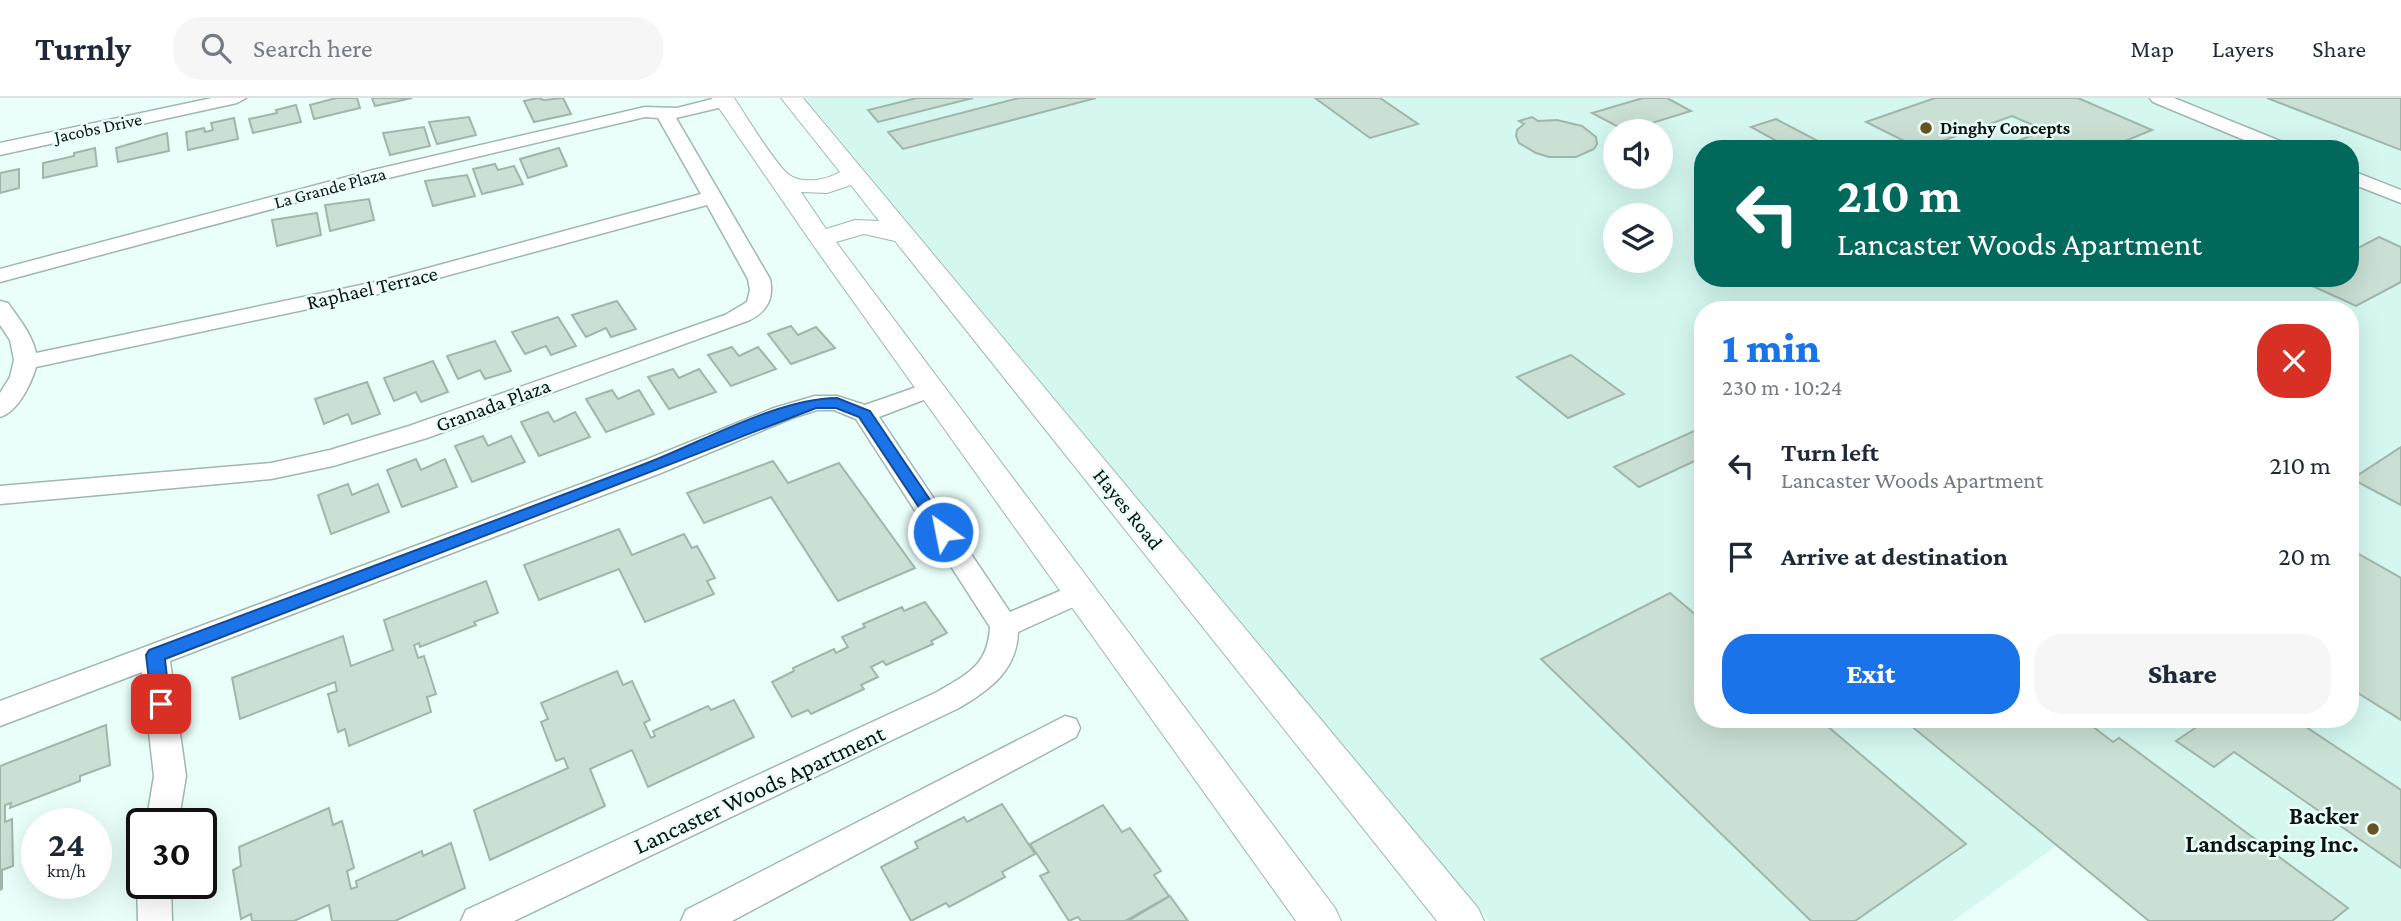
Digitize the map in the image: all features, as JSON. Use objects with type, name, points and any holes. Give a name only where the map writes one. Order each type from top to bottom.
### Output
[{"type":"street","name":"Jacobs Drive","points":[[0,149],[237,98]]},
{"type":"street","name":"Hayes Road","points":[[792,98],[855,173],[1447,914]]},
{"type":"street","points":[[2160,98],[2261,140]]},
{"type":"street","points":[[714,99],[778,178],[1320,921]]},
{"type":"street","name":"La Grande Plaza","points":[[663,111],[668,105],[714,99]]},
{"type":"street","name":"La Grande Plaza","points":[[0,276],[391,171],[645,112],[677,113],[714,99]]},
{"type":"street","name":"Granada Plaza","points":[[0,495],[271,471],[332,458],[418,432],[739,316],[754,308],[761,300],[763,290],[759,279],[663,111]]},
{"type":"street","points":[[778,178],[796,186],[812,187],[838,182],[855,173]]},
{"type":"street","points":[[2359,180],[2401,197]]},
{"type":"street","name":"Raphael Terrace","points":[[27,362],[383,287],[712,197]]},
{"type":"street","points":[[822,240],[843,230],[861,226],[884,228],[906,237]]},
{"type":"street","points":[[0,308],[20,338],[27,362],[18,385],[0,409]]},
{"type":"street","points":[[865,414],[931,389]]},
{"type":"street","points":[[0,714],[815,403],[837,403],[865,414],[1004,626],[1080,592]]},
{"type":"street","name":"Lancaster Woods Apartment","points":[[478,921],[957,695],[990,673],[998,663],[1005,642],[1004,626]]},
{"type":"street","points":[[155,655],[170,776],[165,808]]},
{"type":"street","points":[[698,921],[1065,728]]},
{"type":"street","points":[[154,899],[155,921]]},
{"type":"shaded area","points":[[805,98],[2401,98],[2401,921],[2153,921],[2060,843],[1953,921],[1489,921]]},
{"type":"building","points":[[336,98],[357,98],[360,108],[314,119],[310,105]]},
{"type":"building","points":[[372,98],[412,98],[375,106]]},
{"type":"building","points":[[563,98],[571,114],[534,122],[524,101]]},
{"type":"building","points":[[917,98],[973,98],[878,122],[868,110]]},
{"type":"building","points":[[1019,98],[1096,98],[903,149],[888,132]]},
{"type":"building","points":[[1315,98],[1380,98],[1418,124],[1370,138]]},
{"type":"building","points":[[1643,98],[1667,98],[1691,111],[1665,119],[1603,119],[1592,113]]},
{"type":"building","points":[[1935,98],[2078,98],[2152,130],[2128,140],[2020,140],[2045,130],[2012,116],[1945,140],[1902,140],[1866,122]]},
{"type":"building","points":[[2267,98],[2401,98],[2401,150]]},
{"type":"building","points":[[296,105],[301,122],[253,133],[249,119],[277,113],[276,110]]},
{"type":"building","points":[[469,117],[476,135],[437,144],[429,122]]},
{"type":"building","points":[[1532,117],[1538,121],[1557,120],[1582,126],[1596,137],[1597,144],[1594,149],[1576,157],[1549,157],[1536,153],[1519,143],[1516,136],[1517,130],[1524,124],[1519,121]]},
{"type":"building","points":[[234,118],[238,139],[188,150],[186,132],[204,128],[205,132],[213,130],[211,123]]},
{"type":"building","points":[[1776,119],[1816,140],[1775,140],[1751,127]]},
{"type":"building","points":[[424,127],[430,146],[390,155],[383,133]]},
{"type":"building","points":[[167,133],[169,151],[118,162],[116,148]]},
{"type":"building","points":[[95,148],[97,166],[43,178],[43,163]]},
{"type":"building","points":[[559,148],[567,166],[528,178],[520,159]]},
{"type":"building","points":[[495,164],[498,170],[514,166],[523,184],[482,194],[473,169]]},
{"type":"building","points":[[19,169],[19,188],[0,193],[0,173]]},
{"type":"building","points":[[467,175],[475,196],[433,206],[425,181]]},
{"type":"building","points":[[369,199],[374,220],[330,231],[325,205]]},
{"type":"building","points":[[317,213],[321,235],[277,246],[272,220]]},
{"type":"building","points":[[2379,237],[2401,247],[2401,282],[2359,304],[2359,301],[2345,301],[2314,287],[2359,287],[2359,247]]},
{"type":"building","points":[[617,301],[636,329],[611,337],[606,328],[586,337],[572,315]]},
{"type":"building","points":[[558,317],[576,346],[551,355],[546,346],[525,354],[512,332]]},
{"type":"building","points":[[791,326],[798,335],[816,327],[835,348],[791,364],[768,334]]},
{"type":"building","points":[[495,341],[511,371],[485,379],[480,370],[458,379],[447,356]]},
{"type":"building","points":[[732,347],[739,356],[758,347],[776,369],[731,386],[708,355]]},
{"type":"building","points":[[1571,355],[1624,394],[1568,418],[1517,377]]},
{"type":"building","points":[[433,361],[448,392],[421,402],[416,392],[394,401],[384,378]]},
{"type":"building","points":[[673,369],[679,378],[699,369],[716,392],[669,409],[648,377]]},
{"type":"building","points":[[367,382],[380,414],[352,424],[348,414],[324,424],[315,399]]},
{"type":"building","points":[[612,390],[618,399],[639,390],[654,414],[606,432],[586,399]]},
{"type":"building","points":[[548,412],[554,422],[575,412],[590,437],[539,456],[521,422]]},
{"type":"building","points":[[1694,431],[1694,461],[1639,487],[1614,467]]},
{"type":"building","points":[[483,436],[488,446],[511,436],[525,462],[472,482],[455,446]]},
{"type":"building","points":[[2401,447],[2401,505],[2359,483],[2359,474]]},
{"type":"building","points":[[416,459],[421,470],[445,459],[457,487],[402,507],[387,470]]},
{"type":"building","points":[[773,461],[788,483],[839,463],[915,568],[838,601],[771,497],[704,523],[687,493]]},
{"type":"building","points":[[348,484],[352,495],[378,484],[389,512],[331,534],[318,495]]},
{"type":"building","points":[[619,529],[632,555],[684,534],[692,548],[697,546],[715,578],[707,581],[714,594],[645,622],[619,569],[539,600],[524,565]]},
{"type":"building","points":[[2359,554],[2401,578],[2401,720],[2359,694]]},
{"type":"building","points":[[486,581],[498,613],[474,622],[476,625],[420,647],[419,643],[414,645],[418,658],[424,656],[436,694],[427,697],[431,712],[349,746],[345,729],[338,732],[328,694],[337,691],[335,682],[240,719],[232,678],[343,636],[351,666],[393,650],[384,620]]},
{"type":"building","points":[[1670,593],[1694,613],[1694,728],[1830,728],[1966,844],[1855,921],[1811,921],[1541,659]]},
{"type":"building","points":[[925,602],[947,633],[931,641],[933,644],[886,665],[883,661],[871,667],[878,677],[861,685],[864,689],[811,714],[808,710],[792,717],[772,682],[794,671],[793,668],[834,649],[836,653],[848,647],[842,637],[865,627],[863,624],[902,607],[904,611]]},
{"type":"building","points":[[617,671],[623,685],[632,681],[650,720],[644,723],[651,738],[655,736],[653,731],[708,706],[711,710],[734,700],[754,737],[648,787],[632,750],[590,769],[605,806],[490,860],[474,810],[568,768],[564,758],[556,761],[541,722],[548,719],[541,703]]},
{"type":"building","points":[[106,725],[110,765],[80,776],[80,781],[10,808],[11,803],[5,805],[5,822],[12,819],[13,866],[2,870],[0,890],[0,766]]},
{"type":"building","points":[[1914,728],[2095,728],[2113,742],[2119,738],[2348,908],[2332,921],[2149,921]]},
{"type":"building","name":"Backer Landscaping Inc.","points":[[2195,728],[2308,728],[2401,790],[2401,868],[2234,752],[2214,767],[2176,741]]},
{"type":"building","points":[[1002,804],[1035,854],[1002,872],[1005,877],[949,907],[946,903],[911,921],[881,867],[918,848],[915,842],[964,817],[967,822]]},
{"type":"building","points":[[1103,805],[1122,832],[1130,828],[1161,871],[1154,875],[1169,896],[1125,921],[1081,921],[1078,917],[1069,921],[1040,876],[1049,872],[1030,844]]},
{"type":"building","points":[[329,808],[333,825],[342,821],[354,868],[347,871],[351,889],[357,887],[356,881],[422,851],[423,856],[451,843],[465,888],[395,921],[332,921],[329,905],[294,921],[252,921],[251,914],[241,919],[233,870],[241,866],[239,847]]},
{"type":"building","points":[[1170,896],[1188,921],[1128,921]]},
{"type":"place","name":"Dinghy Concepts","points":[[1926,128]]},
{"type":"place","name":"Backer Landscaping Inc.","points":[[2373,829]]},
{"type":"route","points":[[161,704],[155,655],[815,403],[837,403],[865,414],[943,532]]}]
